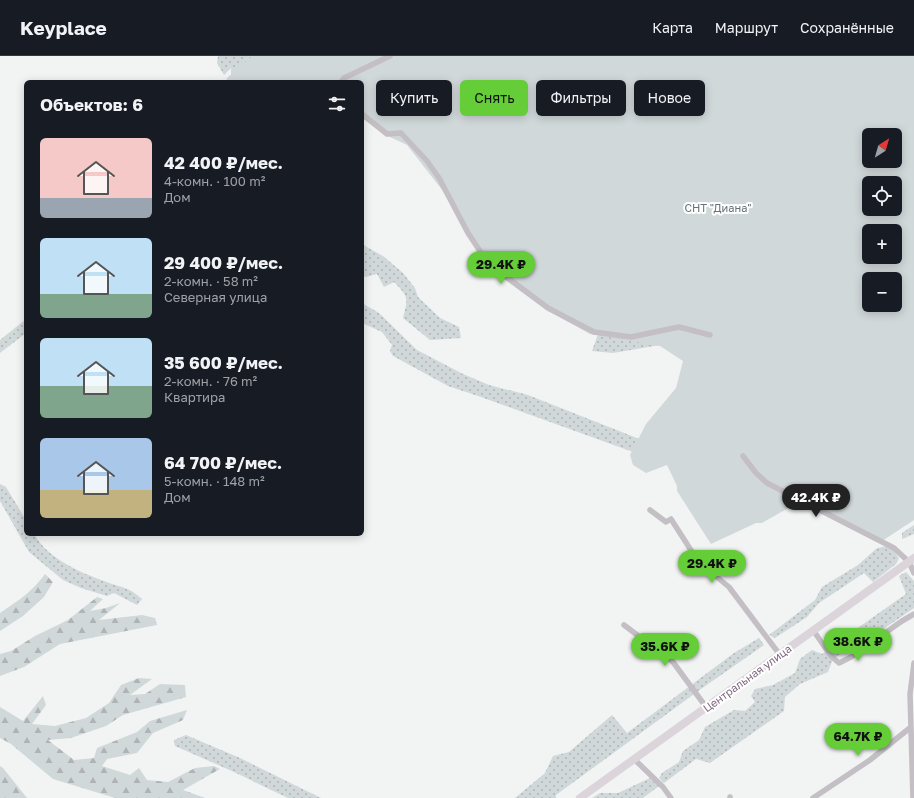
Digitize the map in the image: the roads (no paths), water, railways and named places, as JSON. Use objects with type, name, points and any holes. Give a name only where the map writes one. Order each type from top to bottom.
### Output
[{"type":"street","points":[[343,80],[390,56]]},
{"type":"street","points":[[364,116],[387,134],[402,133],[427,161],[439,178],[468,233],[488,264],[548,308],[594,332],[630,337],[679,327],[710,334]]},
{"type":"street","points":[[743,456],[766,483],[894,548],[911,560],[914,573]]},
{"type":"street","points":[[650,510],[666,522],[671,520],[694,555],[706,568],[729,586],[780,654]]},
{"type":"street","name":"Центральная улица","points":[[580,798],[911,560]]},
{"type":"street","points":[[813,630],[831,656],[839,663],[914,614]]},
{"type":"street","points":[[624,625],[673,662],[706,707]]},
{"type":"street","points":[[913,798],[911,727],[914,663]]},
{"type":"street","points":[[813,798],[870,760],[911,727]]},
{"type":"street","points":[[634,759],[663,787],[671,798]]},
{"type":"park label","name":"СНТ \"Диана\"","points":[[718,207]]}]
